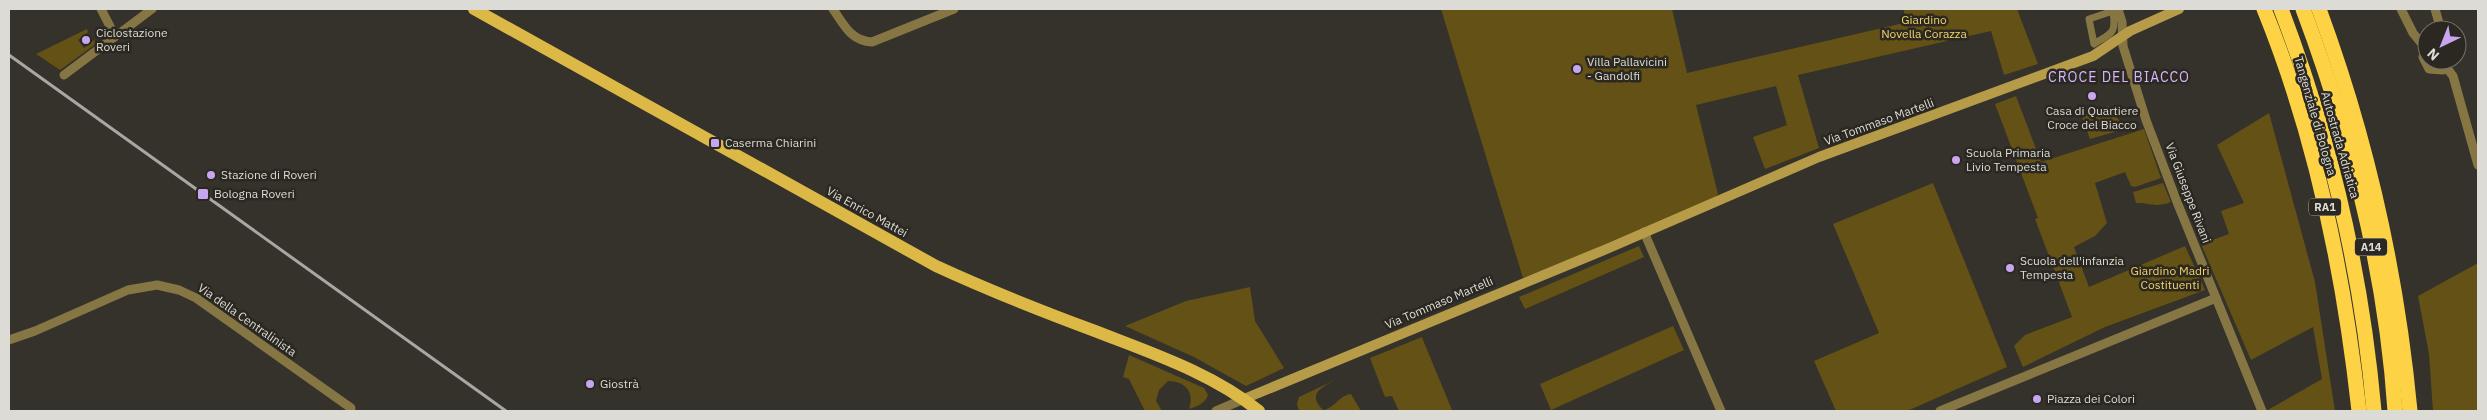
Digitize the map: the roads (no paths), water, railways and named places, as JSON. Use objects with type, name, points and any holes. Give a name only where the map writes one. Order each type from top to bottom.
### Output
[{"type":"highway","name":"Tangenziale di Bologna","points":[[2264,9],[2294,94],[2326,208],[2344,296],[2359,411]]},
{"type":"highway","name":"Autostrada Adriatica","points":[[2281,9],[2309,90],[2341,203],[2360,296],[2374,411]]},
{"type":"highway","name":"Autostrada Adriatica","points":[[2303,9],[2345,136],[2360,198],[2380,298],[2395,411]]},
{"type":"highway","points":[[2320,9],[2352,107],[2376,194],[2398,310],[2410,411]]},
{"type":"main road","name":"Via Enrico Mattei","points":[[474,9],[489,12],[936,266],[1000,294],[1169,360],[1244,399],[1259,411]]},
{"type":"main road","name":"Via Tommaso Martelli","points":[[1244,399],[1644,232],[1818,157],[2093,56],[2138,27],[2179,9]]},
{"type":"street","points":[[101,9],[115,36]]},
{"type":"street","points":[[64,75],[152,9]]},
{"type":"street","points":[[833,9],[852,36],[861,42],[872,42],[954,9]]},
{"type":"street","name":"Via Giuseppe Rivani","points":[[2118,9],[2122,22],[2121,37],[2146,120],[2262,411]]},
{"type":"street","points":[[2401,9],[2417,38]]},
{"type":"street","points":[[2113,11],[2115,28],[2113,32],[2094,44],[2090,19],[2113,11]]},
{"type":"street","points":[[2451,70],[2478,165]]},
{"type":"street","points":[[1644,232],[1721,411]]},
{"type":"street","name":"Via della Centralinista","points":[[9,340],[35,331],[128,290],[157,285],[179,290],[196,298],[351,408]]},
{"type":"street","points":[[1940,411],[2216,298]]},
{"type":"street","points":[[1216,411],[1244,399]]},
{"type":"railway","points":[[9,55],[506,411]]},
{"type":"place","name":"Ciclostazione Roveri","points":[[86,40]]},
{"type":"place","name":"Villa Pallavicini - Gandolfi","points":[[1577,69]]},
{"type":"place","name":"Casa di Quartiere Croce del Biacco","points":[[2092,96]]},
{"type":"place","name":"Caserma Chiarini","points":[[715,143]]},
{"type":"place","name":"Scuola Primaria Livio Tempesta","points":[[1956,160]]},
{"type":"place","name":"Stazione di Roveri","points":[[211,175]]},
{"type":"place","name":"Bologna Roveri","points":[[203,194]]},
{"type":"place","name":"Scuola dell'infanzia Tempesta","points":[[2010,268]]},
{"type":"place","name":"Giostrà","points":[[590,384]]},
{"type":"place","name":"Piazza dei Colori","points":[[2037,399]]},
{"type":"district","name":"CROCE DEL BIACCO","points":[[2119,77]]},
{"type":"park label","name":"Giardino Novella Corazza","points":[[1924,27]]},
{"type":"park label","name":"Giardino Madri Costituenti","points":[[2170,278]]}]
